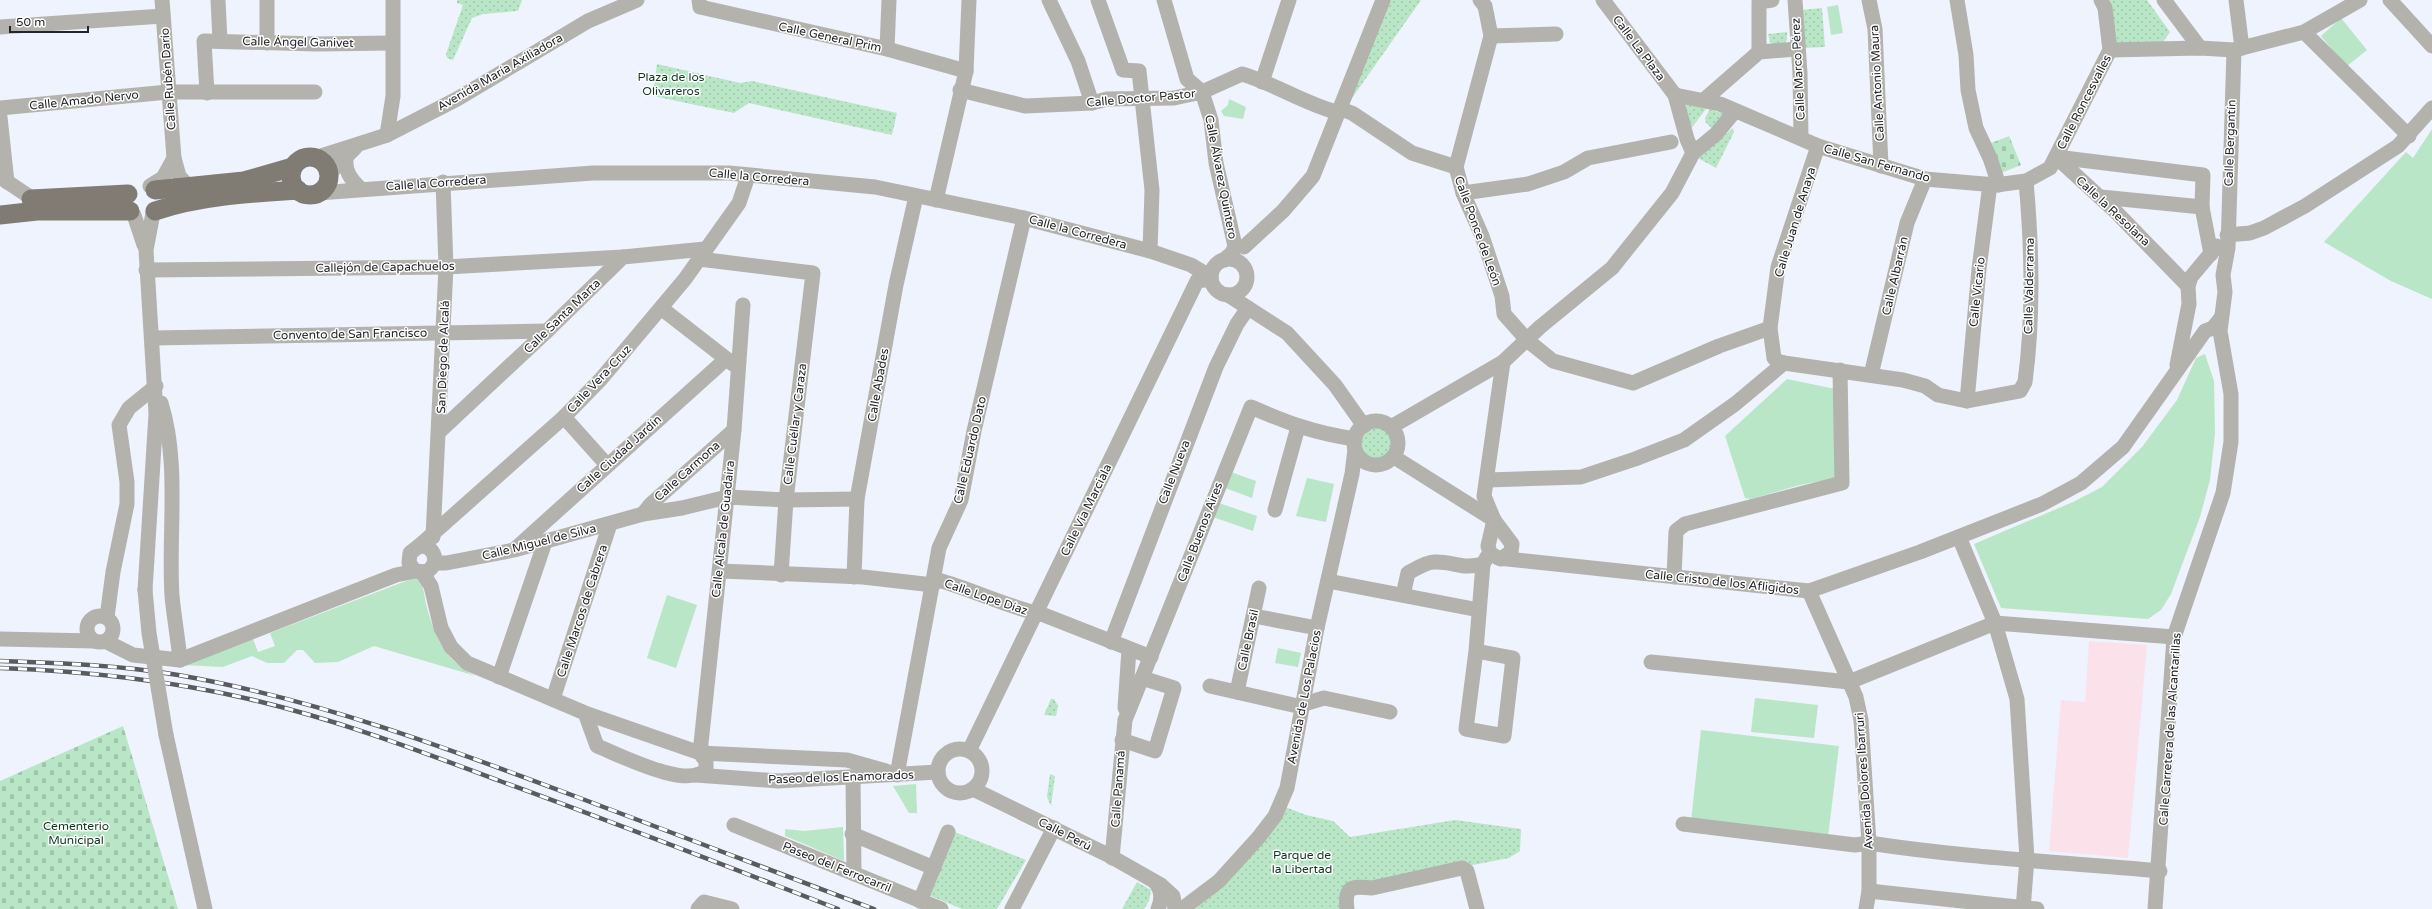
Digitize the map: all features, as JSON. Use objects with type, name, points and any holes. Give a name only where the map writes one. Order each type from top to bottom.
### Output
[{"type":"main road","points":[[130,207],[138,185],[153,188],[189,187],[244,181],[293,167],[302,158],[315,158],[324,164],[329,174],[325,187],[318,193],[308,195],[298,190],[292,181],[293,167]]},
{"type":"main road","points":[[153,188],[159,200],[154,212]]},
{"type":"main road","points":[[0,202],[33,199],[130,207],[144,217],[175,204],[268,192],[298,190]]},
{"type":"main road","points":[[0,215],[37,211],[130,207]]},
{"type":"street","name":"Calle Rubén Darío","points":[[162,0],[174,158],[179,176],[189,187]]},
{"type":"street","points":[[218,0],[220,42]]},
{"type":"street","points":[[267,0],[267,42]]},
{"type":"street","points":[[387,135],[393,96],[393,0]]},
{"type":"street","name":"Avenida María Axiliadora","points":[[362,144],[387,135],[457,99],[588,21],[637,0]]},
{"type":"street","name":"Calle General Prim","points":[[699,0],[700,7],[887,49],[966,71]]},
{"type":"street","points":[[887,49],[889,0]]},
{"type":"street","points":[[936,200],[960,90],[966,71],[969,0]]},
{"type":"street","points":[[1049,0],[1078,61],[1092,103]]},
{"type":"street","points":[[1098,0],[1122,70],[1139,71],[1140,98],[1146,120],[1152,190],[1150,252]]},
{"type":"street","points":[[1164,0],[1187,79],[1202,92]]},
{"type":"street","points":[[1262,82],[1289,0]]},
{"type":"street","points":[[1248,308],[1244,287],[1247,274],[1240,263],[1240,247],[1283,211],[1313,176],[1336,112],[1383,0]]},
{"type":"street","name":"Calle Ponce de León","points":[[1480,0],[1485,6],[1491,36],[1456,167],[1463,192],[1482,236],[1502,296],[1504,314],[1527,340],[1553,361],[1634,383],[1718,346],[1770,328]]},
{"type":"street","name":"Calle La Plaza","points":[[1603,0],[1675,95]]},
{"type":"street","name":"Calle Marco Pérez","points":[[1795,0],[1797,49],[1800,73],[1802,138]]},
{"type":"street","name":"Calle Antonio Maura","points":[[1869,0],[1875,29],[1881,166]]},
{"type":"street","points":[[1957,0],[1966,55],[1968,90],[1976,128],[1990,158],[1995,184]]},
{"type":"street","name":"Calle Roncesvalles","points":[[2026,180],[2050,168],[2110,50],[2105,8],[2101,0]]},
{"type":"street","points":[[2164,0],[2200,48]]},
{"type":"street","name":"Calle Bergantín","points":[[2221,318],[2225,292],[2223,275],[2228,248],[2227,235],[2238,49],[2236,0]]},
{"type":"street","points":[[2110,50],[2200,48],[2238,49],[2304,32],[2360,0]]},
{"type":"street","points":[[2390,0],[2432,46]]},
{"type":"street","points":[[1759,52],[1765,1]]},
{"type":"street","points":[[0,27],[163,16]]},
{"type":"street","points":[[2304,32],[2409,136]]},
{"type":"street","points":[[1491,36],[1556,34]]},
{"type":"street","name":"Calle Ángel Ganivet","points":[[206,93],[204,41],[392,43]]},
{"type":"street","points":[[1704,100],[1759,52],[1797,49]]},
{"type":"street","name":"Calle Doctor Pastor","points":[[960,90],[1025,106],[1092,103],[1107,99],[1174,98],[1202,92],[1242,74],[1293,97],[1336,112],[1343,110],[1352,113],[1412,153],[1456,167]]},
{"type":"street","name":"Calle Amado Nervo","points":[[0,108],[168,92],[315,92]]},
{"type":"street","name":"Calle Álvarez Quintero","points":[[1202,92],[1211,120],[1216,163],[1240,247],[1222,261]]},
{"type":"street","points":[[1675,95],[1680,140],[1693,153]]},
{"type":"street","name":"Calle San Fernando","points":[[1675,95],[1704,100],[1802,138],[1818,146],[1925,179],[1995,184],[2026,180]]},
{"type":"street","points":[[393,96],[408,123]]},
{"type":"street","points":[[2176,370],[2189,304],[2188,286],[2203,263],[2227,235],[2250,233],[2264,228],[2305,206],[2398,146],[2409,136],[2432,108]]},
{"type":"street","points":[[1391,427],[1503,362],[1612,268],[1672,193],[1693,153],[1716,134],[1735,111]]},
{"type":"street","points":[[0,117],[4,180],[33,199]]},
{"type":"street","points":[[1463,192],[1528,184],[1564,172],[1588,158],[1680,140]]},
{"type":"street","points":[[361,189],[329,174],[347,154],[362,144]]},
{"type":"street","points":[[315,158],[362,144]]},
{"type":"street","name":"Calle Juan de Anaya","points":[[1784,363],[1777,361],[1774,358],[1770,328],[1778,267],[1818,146]]},
{"type":"street","points":[[347,154],[346,169],[352,181],[361,189]]},
{"type":"street","points":[[2056,157],[2203,175],[2203,263]]},
{"type":"street","name":"Calle la Resolana","points":[[2056,157],[2100,197],[2169,265],[2188,286]]},
{"type":"street","points":[[153,188],[163,178],[174,158]]},
{"type":"street","name":"Calle la Corredera","points":[[318,193],[443,182],[593,173],[738,175],[875,187],[1024,218],[1150,252],[1191,265],[1211,278]]},
{"type":"street","name":"Calle Vera-Cruz","points":[[434,532],[564,417],[601,379],[661,308],[739,203],[738,175]]},
{"type":"street","name":"Calle Albarrán","points":[[1871,375],[1907,223],[1925,179]]},
{"type":"street","name":"Calle Valderrama","points":[[1967,401],[2020,391],[2025,382],[2031,288],[2031,236],[2026,180]]},
{"type":"street","name":"San Diego de Alcalá","points":[[443,182],[446,267],[440,430],[434,532],[424,560],[441,628],[451,647],[467,663],[553,699]]},
{"type":"street","name":"Calle Vicario","points":[[1967,401],[1979,269],[1995,184]]},
{"type":"street","name":"Calle Abades","points":[[854,577],[857,499],[896,285],[916,196]]},
{"type":"street","points":[[2100,197],[2202,207]]},
{"type":"street","points":[[130,207],[146,250]]},
{"type":"street","points":[[154,212],[146,250],[146,270],[156,386],[155,441],[145,590],[148,634],[166,735],[205,909]]},
{"type":"street","name":"Calle Eduardo Dato","points":[[897,774],[939,548],[961,500],[974,431],[1024,218]]},
{"type":"street","points":[[623,257],[702,254]]},
{"type":"street","name":"Calle Cuéllar y Caraza","points":[[702,254],[814,273],[786,500],[780,575]]},
{"type":"street","name":"Callejón de Capachuelos","points":[[146,270],[446,267],[623,257]]},
{"type":"street","name":"Calle Santa Marta","points":[[440,430],[547,331],[623,257]]},
{"type":"street","points":[[1240,263],[1231,259],[1222,261],[1213,268],[1211,278],[1216,290],[1228,295],[1271,321],[1302,348],[1335,386],[1364,426]]},
{"type":"street","name":"Calle la Corredera","points":[[1191,265],[1222,261]]},
{"type":"street","points":[[2169,265],[2203,263],[2217,267],[2223,275]]},
{"type":"street","name":"Calle Vía Marciala","points":[[969,751],[1197,281],[1211,278]]},
{"type":"street","points":[[1228,295],[1237,293],[1244,287]]},
{"type":"street","name":"Calle Carretera de las Alcantarillas","points":[[2189,304],[2195,317],[2207,330],[2226,364]]},
{"type":"street","name":"Calle Alcala de Guadaira","points":[[694,775],[703,773],[706,766],[706,761],[700,753],[734,430],[731,363],[743,305]]},
{"type":"street","points":[[661,308],[731,363]]},
{"type":"street","name":"Calle Nueva","points":[[1111,642],[1216,367],[1237,324],[1248,308]]},
{"type":"street","name":"Calle Cristo de los Afligidos","points":[[1403,595],[1408,573],[1416,568],[1433,562],[1469,568],[1491,554],[1674,577],[1809,591],[1959,537],[2042,504],[2081,483],[2123,447],[2154,405],[2176,370],[2207,330],[2213,328],[2221,318]]},
{"type":"street","name":"Calle Carretera de las Alcantarillas","points":[[2155,909],[2160,871],[2174,637],[2222,493],[2231,442],[2231,394],[2220,331],[2221,318]]},
{"type":"street","name":"Convento de San Francisco","points":[[152,338],[547,331]]},
{"type":"street","points":[[2197,343],[2204,339],[2214,344]]},
{"type":"street","points":[[1491,554],[1511,552],[1512,544],[1494,520],[1484,496],[1503,362]]},
{"type":"street","name":"Calle Ciudad Jardín","points":[[514,550],[607,465],[731,363]]},
{"type":"street","points":[[1487,480],[1581,477],[1684,440],[1735,404],[1784,363],[1902,380],[1925,386],[1938,395],[1967,401]]},
{"type":"street","points":[[1674,577],[1675,535],[1680,526],[1692,521],[1842,484],[1840,370]]},
{"type":"street","points":[[156,386],[129,408],[119,425],[126,482],[127,504],[101,621],[87,630],[100,641],[133,655],[180,660],[389,578],[394,570],[424,560]]},
{"type":"street","points":[[156,386],[165,416],[170,452],[172,596],[180,660]]},
{"type":"street","name":"Calle Buenos Aires","points":[[1151,657],[1251,407],[1298,427]]},
{"type":"street","points":[[564,417],[607,465]]},
{"type":"street","points":[[1275,510],[1298,427],[1355,444],[1363,462],[1379,464],[1394,457],[1398,443],[1391,427],[1376,422],[1364,426],[1355,444]]},
{"type":"street","name":"Calle Carmona","points":[[642,514],[651,504],[734,430]]},
{"type":"street","name":"Avenida de Los Palacios","points":[[1189,906],[1232,868],[1275,816],[1287,788],[1317,628],[1352,474],[1355,444]]},
{"type":"street","points":[[1394,457],[1494,520]]},
{"type":"street","name":"Avenida de Los Palacios","points":[[1352,474],[1363,462]]},
{"type":"street","name":"Calle Miguel de Silva","points":[[424,560],[446,563],[514,550],[642,514],[682,508],[727,497],[786,500],[857,499]]},
{"type":"street","points":[[1476,651],[1513,658],[1504,736],[1466,729],[1476,651],[1479,610],[1491,554],[1494,520]]},
{"type":"street","name":"Calle Marcos de Cabrera","points":[[553,699],[610,524]]},
{"type":"street","points":[[1491,554],[1498,535],[1507,537]]},
{"type":"street","points":[[1869,891],[2028,909],[2027,859],[2017,698],[1995,623],[1959,537]]},
{"type":"street","points":[[499,677],[545,542]]},
{"type":"street","name":"Calle Lope Díaz","points":[[720,571],[780,575],[854,577],[933,585],[938,580],[966,588],[1151,657]]},
{"type":"street","points":[[1328,581],[1479,610]]},
{"type":"street","name":"Calle Brasil","points":[[1237,692],[1259,588]]},
{"type":"street","name":"Avenida Dolores Ibarruri","points":[[1809,591],[1856,697],[1861,720],[1869,843],[1869,891],[1866,909]]},
{"type":"street","points":[[1254,616],[1317,628]]},
{"type":"street","points":[[53,639],[101,621]]},
{"type":"street","points":[[0,639],[100,641],[112,636],[101,621]]},
{"type":"street","points":[[101,621],[133,655]]},
{"type":"street","points":[[1651,662],[1849,682],[1995,623],[2174,637]]},
{"type":"street","name":"Calle Panamá","points":[[1112,858],[1129,649]]},
{"type":"street","name":"Calle Panamá","points":[[1124,720],[1151,657]]},
{"type":"street","points":[[1122,740],[1155,751],[1174,688],[1142,678]]},
{"type":"street","points":[[1210,686],[1303,705],[1324,698],[1390,712]]},
{"type":"street","name":"Paseo de los Enamorados","points":[[553,699],[609,722],[700,753],[847,760],[897,774]]},
{"type":"street","name":"Paseo de los Enamorados","points":[[585,713],[597,746],[670,775],[694,775],[778,781],[938,771]]},
{"type":"street","points":[[592,733],[597,723],[609,722]]},
{"type":"street","points":[[958,749],[969,751],[977,757],[982,768],[981,778],[973,789],[959,793],[949,790],[942,784],[938,771],[941,760],[948,753],[958,749]]},
{"type":"street","points":[[852,777],[854,874]]},
{"type":"street","name":"Calle Perú","points":[[973,789],[1054,828],[1155,882],[1174,902]]},
{"type":"street","points":[[1683,824],[1855,845],[1869,843],[1971,857],[2027,859],[2160,871]]},
{"type":"street","name":"Paseo del Ferrocarril","points":[[734,825],[941,909]]},
{"type":"street","points":[[1012,909],[1054,828]]},
{"type":"street","points":[[920,901],[948,832]]},
{"type":"street","points":[[852,834],[934,868]]},
{"type":"street","points":[[1347,909],[1346,895],[1349,889],[1357,886],[1372,888],[1462,868],[1467,871],[1477,909]]},
{"type":"street","points":[[1155,882],[1160,893],[1161,903],[1158,909]]},
{"type":"street","points":[[1174,902],[1181,900],[1189,906]]},
{"type":"street","points":[[698,909],[704,902],[732,909]]},
{"type":"shaded area","points":[[2089,641],[2147,645],[2128,858],[2049,851],[2061,700],[2085,702]]},
{"type":"green space","points":[[457,0],[522,0],[518,11],[483,14],[472,18],[453,60],[447,58],[446,54],[463,5],[457,3]]},
{"type":"green space","points":[[1389,0],[1421,0],[1350,101]]},
{"type":"green space","points":[[2110,0],[2147,0],[2170,32],[2163,42],[2115,44]]},
{"type":"green space","points":[[1838,5],[1843,33],[1831,35],[1827,7]]},
{"type":"green space","points":[[1822,8],[1825,47],[1802,48],[1801,10]]},
{"type":"green space","points":[[2341,18],[2367,50],[2346,67],[2321,36]]},
{"type":"green space","points":[[1787,32],[1787,40],[1784,44],[1774,45],[1770,42],[1768,34]]},
{"type":"green space","name":"Plaza de los Olivareros","points":[[657,64],[740,83],[752,81],[897,113],[892,135],[749,103],[734,113],[653,96]]},
{"type":"green space","points":[[1229,99],[1246,107],[1243,119],[1224,116],[1221,111],[1228,105]]},
{"type":"green space","points":[[1689,102],[1706,109],[1690,130],[1682,109]]},
{"type":"green space","points":[[1710,109],[1724,114],[1714,130],[1706,123],[1705,118]]},
{"type":"green space","points":[[1733,128],[1734,132],[1716,168],[1698,158]]},
{"type":"green space","points":[[2432,129],[2432,299],[2391,281],[2324,242],[2406,152],[2413,158]]},
{"type":"green space","points":[[2009,136],[2021,165],[2001,173],[1989,144]]},
{"type":"green space","points":[[2205,354],[2214,381],[2215,433],[2210,480],[2200,517],[2171,594],[2161,610],[2148,619],[2001,608],[1974,544],[2073,502],[2102,487],[2142,447],[2177,400],[2196,358]]},
{"type":"green space","points":[[1787,379],[1835,389],[1836,478],[1800,485],[1751,499],[1745,498],[1725,436]]},
{"type":"green space","points":[[1373,428],[1379,428],[1388,432],[1392,444],[1388,456],[1379,460],[1373,460],[1364,456],[1360,447],[1360,441],[1364,432]]},
{"type":"green space","points":[[1231,472],[1256,481],[1252,498],[1225,488]]},
{"type":"green space","points":[[1307,478],[1334,484],[1326,522],[1296,516]]},
{"type":"green space","points":[[1219,503],[1257,516],[1253,531],[1213,517]]},
{"type":"green space","points":[[419,576],[430,619],[438,639],[450,657],[457,664],[476,676],[374,646],[338,662],[315,663],[303,650],[297,650],[284,663],[267,663],[252,656],[223,667],[183,665],[253,639],[258,652],[275,646],[270,633]]},
{"type":"green space","points":[[667,595],[697,605],[676,668],[647,658]]},
{"type":"green space","points":[[1278,648],[1301,653],[1298,667],[1275,663]]},
{"type":"green space","points":[[1755,698],[1818,705],[1814,738],[1751,732]]},
{"type":"green space","points":[[1051,699],[1054,699],[1058,706],[1056,716],[1044,715]]},
{"type":"green space","name":"Cementerio Municipal","points":[[123,726],[178,909],[0,909],[0,781]]},
{"type":"green space","points":[[1701,730],[1839,746],[1828,837],[1691,821]]},
{"type":"green space","points":[[1050,774],[1055,776],[1051,806],[1047,797]]},
{"type":"green space","points":[[916,784],[917,813],[909,813],[893,786]]},
{"type":"green space","name":"Parque de la Libertad","points":[[1280,805],[1306,815],[1333,821],[1350,837],[1455,820],[1521,829],[1520,851],[1509,858],[1349,889],[1347,909],[1195,909]]},
{"type":"green space","points":[[843,827],[844,861],[785,836],[785,829],[804,831]]},
{"type":"green space","points":[[952,831],[1026,860],[997,909],[962,909],[926,894]]},
{"type":"green space","points":[[1137,882],[1151,890],[1149,901],[1144,909],[1122,909]]},
{"type":"railway","points":[[0,661],[89,665],[178,675],[229,685],[331,711],[430,743],[874,909]]},
{"type":"railway","points":[[0,668],[63,671],[156,682],[218,692],[313,716],[438,758],[627,828],[838,909]]}]
